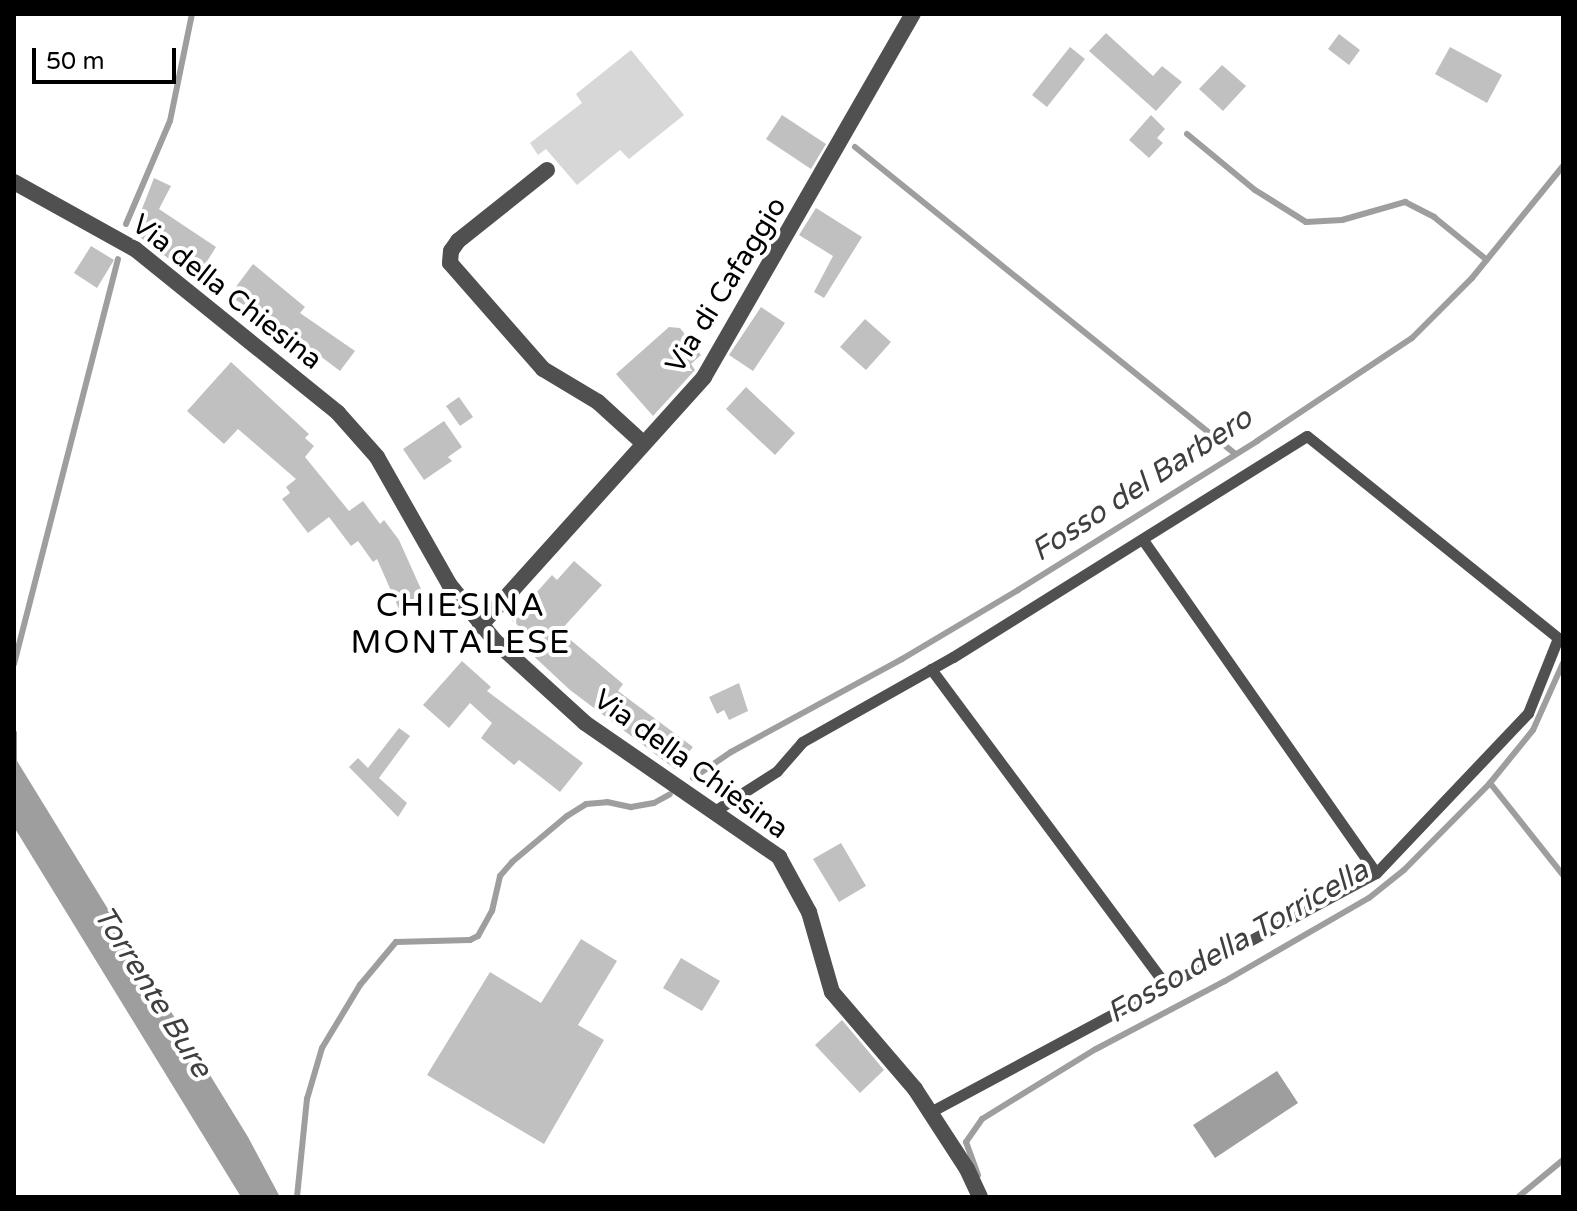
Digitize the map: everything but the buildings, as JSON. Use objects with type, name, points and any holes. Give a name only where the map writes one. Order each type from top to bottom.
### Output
[{"type":"street","name":"Via di Cafaggio","points":[[480,626],[704,377],[830,164],[913,14]]},
{"type":"street","points":[[547,170],[462,236],[451,251],[450,263],[543,369],[598,402],[643,443]]},
{"type":"street","name":"Via della Chiesina","points":[[14,182],[135,249],[351,425],[377,457],[449,584],[480,626],[585,723],[779,857],[809,912],[832,992],[930,1112],[967,1169],[980,1197]]},
{"type":"lane","points":[[713,812],[777,771],[802,742],[931,669],[1307,436],[1558,638],[1528,713],[1376,873],[930,1112]]},
{"type":"lane","points":[[1143,540],[1376,873]]},
{"type":"lane","points":[[931,669],[1166,986]]},
{"type":"shaded area","points":[[631,50],[684,115],[629,159],[620,150],[577,185],[546,149],[538,155],[530,143],[582,103],[576,94]]},
{"type":"water","name":"Torrente Bure","points":[[14,756],[248,1137],[280,1197],[241,1197],[14,827]]},
{"type":"water","points":[[1277,1071],[1298,1103],[1215,1158],[1193,1125]]},
{"type":"waterway","points":[[126,224],[170,121],[192,14]]},
{"type":"waterway","points":[[1187,134],[1255,190],[1306,222],[1342,220],[1405,202],[1434,217],[1487,260]]},
{"type":"waterway","points":[[855,147],[1236,454]]},
{"type":"waterway","name":"Fosso del Barbero","points":[[693,778],[731,752],[902,659],[1018,590],[1257,441],[1412,338],[1472,278],[1563,166]]},
{"type":"waterway","points":[[14,664],[118,259]]},
{"type":"waterway","name":"Fosso della Torricella","points":[[978,1175],[966,1142],[982,1119],[1096,1049],[1225,981],[1369,898],[1404,870],[1490,783],[1533,730],[1563,663]]},
{"type":"waterway","points":[[14,733],[14,773]]},
{"type":"waterway","points":[[1490,783],[1563,875]]},
{"type":"waterway","name":"Fosso del Barbero","points":[[297,1197],[307,1099],[322,1048],[360,985],[396,942],[470,940],[478,936],[492,911],[500,876],[512,862],[567,816],[586,804],[607,802],[631,807],[654,803],[670,794]]},
{"type":"waterway","points":[[1518,1197],[1563,1160]]},
{"type":"district","name":"CHIESINA MONTALESE","points":[[461,626]]}]
